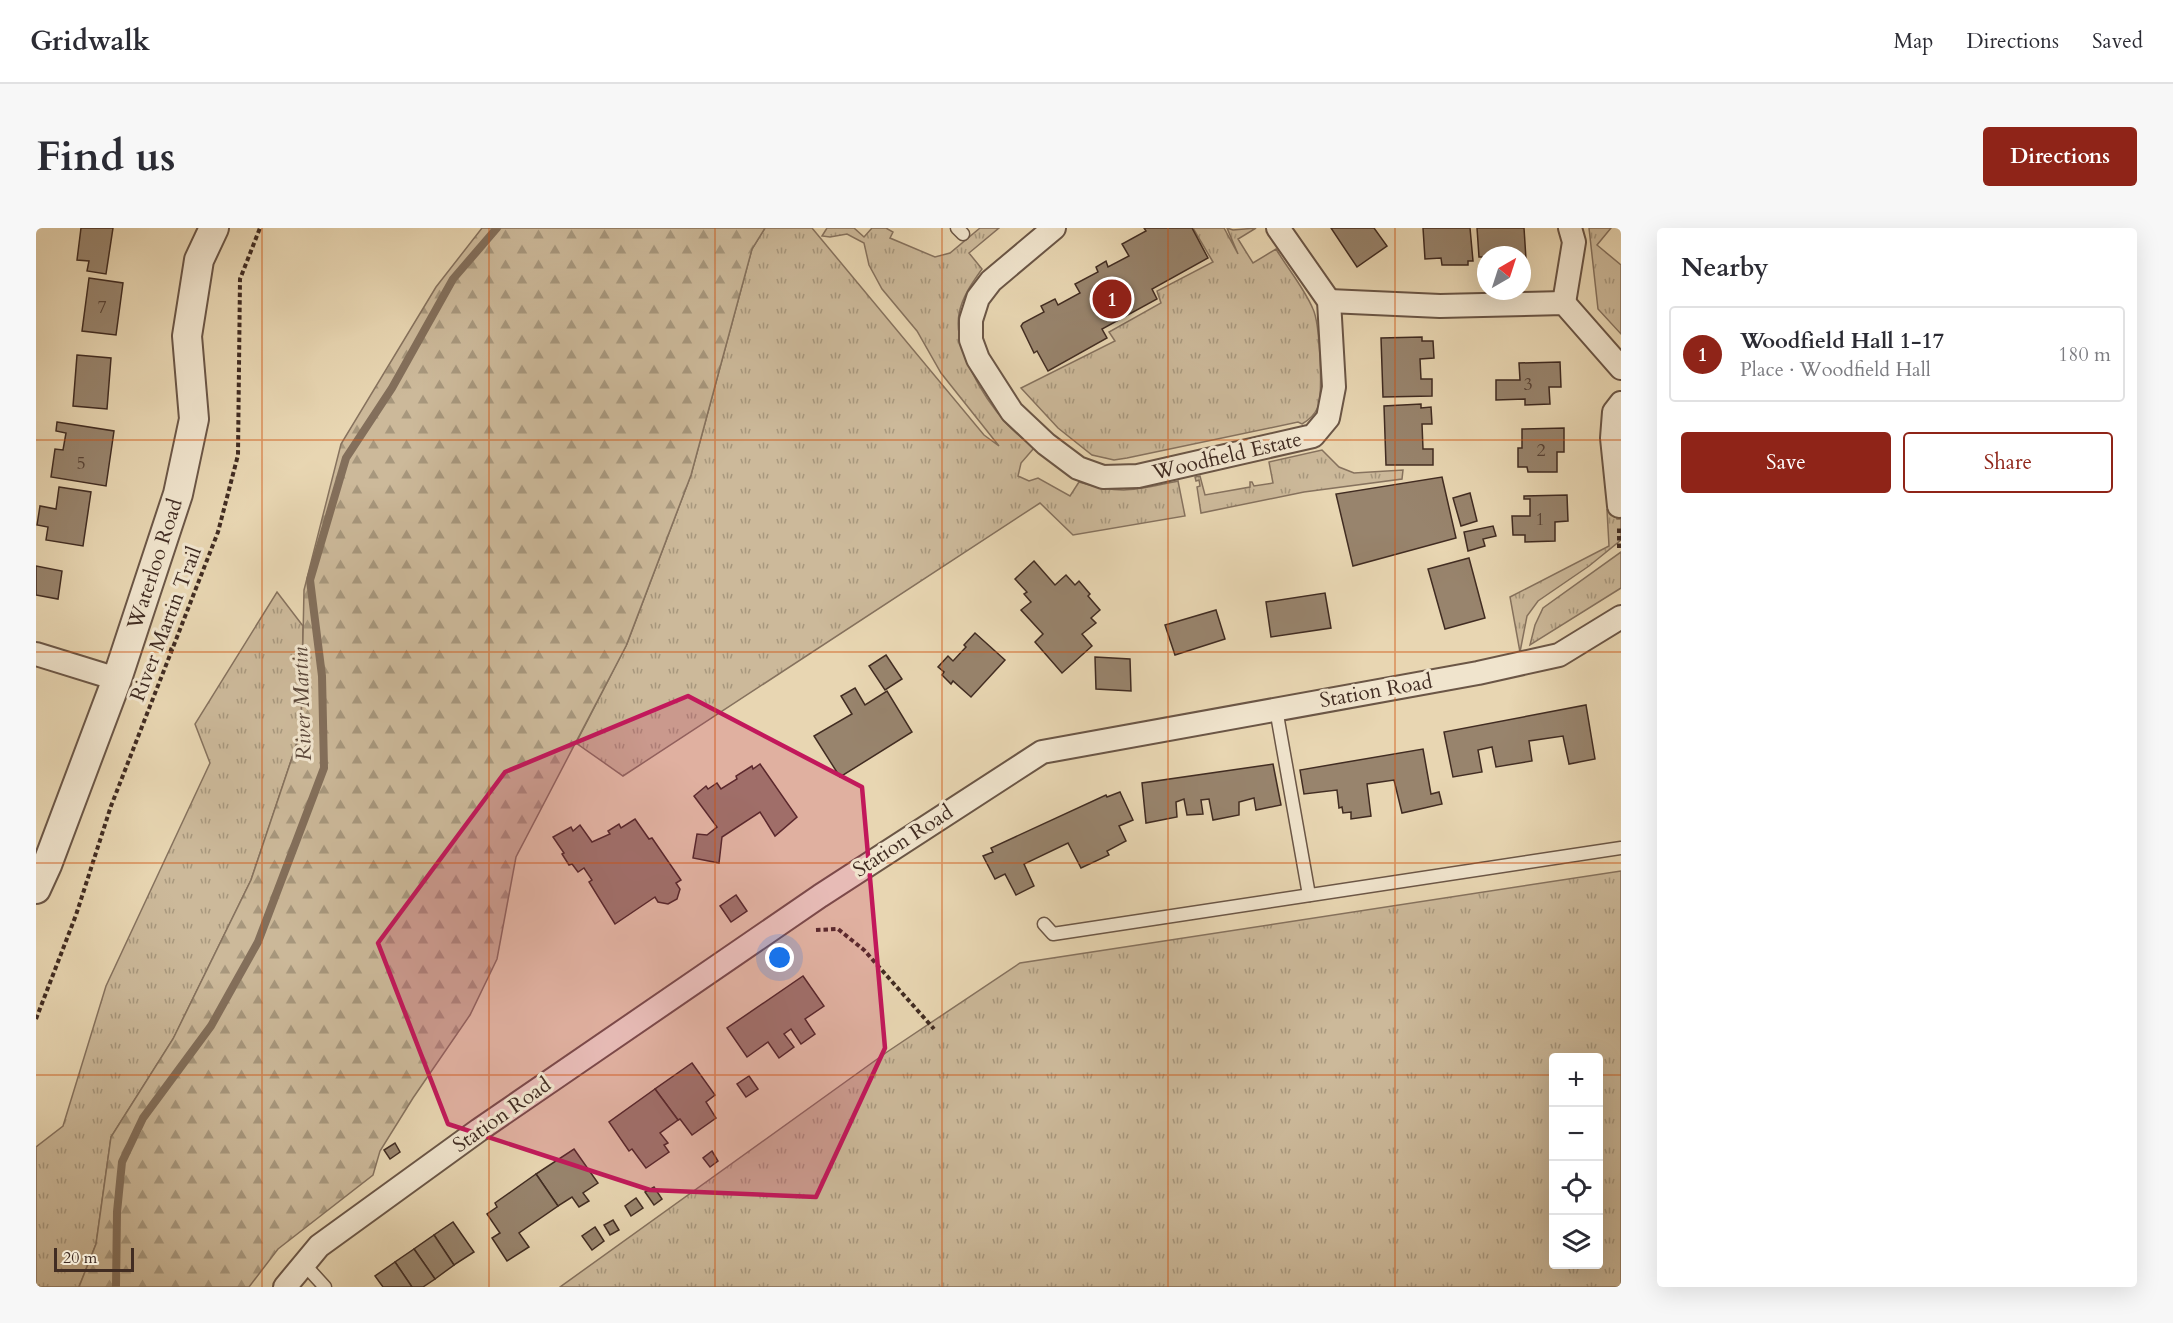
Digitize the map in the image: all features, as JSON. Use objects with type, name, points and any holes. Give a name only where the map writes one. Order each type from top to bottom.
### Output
[{"type":"street","name":"Waterloo Road","points":[[36,889],[117,679],[177,494],[194,419],[187,336],[199,260],[214,228]]},
{"type":"street","name":"Woodfield Estate","points":[[1054,228],[991,282],[978,298],[971,320],[971,340],[978,359],[1012,412],[1046,444],[1078,468],[1103,477],[1138,476],[1313,436],[1328,418],[1334,387],[1329,301]]},
{"type":"street","points":[[1278,228],[1329,301],[1440,306],[1564,303]]},
{"type":"street","points":[[1564,303],[1574,242],[1570,228]]},
{"type":"street","points":[[1564,303],[1621,368]]},
{"type":"street","points":[[1619,506],[1618,469],[1612,438],[1614,412],[1621,403]]},
{"type":"street","name":"Station Road","points":[[285,1287],[319,1246],[479,1130],[776,927],[998,778],[1042,752],[1478,673],[1559,655],[1621,616]]},
{"type":"street","points":[[36,654],[117,679]]},
{"type":"lane","points":[[1276,709],[1309,895]]},
{"type":"lane","points":[[1044,924],[1053,934],[1621,848]]},
{"type":"lane","points":[[304,1264],[325,1287]]},
{"type":"path","name":"River Martin Trail","points":[[36,1019],[76,915],[111,806],[218,532],[238,455],[240,279],[260,228]]},
{"type":"path","points":[[776,927],[790,936],[809,930],[838,929],[864,950],[934,1029]]},
{"type":"highlighted area","points":[[688,696],[862,787],[885,1048],[816,1197],[650,1190],[448,1124],[378,943],[505,772]]},
{"type":"green space","points":[[482,228],[765,228],[752,249],[691,475],[626,646],[516,857],[497,959],[470,1015],[380,1151],[373,1175],[278,1249],[249,1287],[79,1287],[96,1244],[111,1137],[173,1039],[251,880],[301,731],[304,590],[341,444],[436,287]]},
{"type":"green space","points":[[765,228],[812,228],[984,435],[999,446],[941,373],[917,331],[882,289],[869,265],[864,243],[847,234],[822,236],[827,228],[854,228],[864,237],[872,228],[886,228],[893,232],[890,238],[935,257],[950,253],[980,228],[999,228],[969,253],[982,269],[962,302],[958,328],[965,357],[980,387],[1006,423],[1034,448],[1021,463],[1018,476],[1029,481],[1038,478],[1070,496],[1079,482],[1106,489],[1129,490],[1178,481],[1185,516],[1073,535],[1040,503],[623,776],[576,743],[627,644],[691,475],[752,249]]},
{"type":"green space","points":[[1193,228],[1224,228],[1238,254],[1227,228],[1233,230],[1256,228],[1238,239],[1253,263],[1276,249],[1313,309],[1319,343],[1320,399],[1318,407],[1312,417],[1302,424],[1298,422],[1114,460],[1092,455],[1058,428],[1021,388],[1115,341],[1109,332],[1161,303],[1157,291],[1213,262]]},
{"type":"green space","points":[[1589,228],[1611,228],[1597,245],[1621,265],[1621,334],[1598,309]]},
{"type":"green space","points":[[1322,450],[1339,467],[1354,473],[1403,470],[1402,479],[1304,492],[1201,513],[1197,487],[1200,486],[1199,480],[1196,481],[1195,477],[1200,476],[1205,495],[1250,487],[1250,482],[1254,486],[1273,483],[1269,462]]},
{"type":"green space","points":[[1607,510],[1616,513],[1617,519],[1621,519],[1621,540],[1589,566],[1538,601],[1527,616],[1520,652],[1510,597],[1609,546]]},
{"type":"green space","points":[[1621,552],[1621,588],[1530,645],[1535,625],[1543,608]]},
{"type":"green space","points":[[277,592],[303,626],[301,731],[251,880],[173,1039],[111,1137],[96,1244],[79,1287],[36,1287],[36,1147],[63,1126],[106,986],[210,763],[195,724]]},
{"type":"green space","points":[[1621,871],[1621,1287],[560,1287],[887,1052],[1020,963]]},
{"type":"building","points":[[81,228],[113,228],[106,274],[87,271],[89,261],[77,260]]},
{"type":"building","points":[[1144,228],[1192,228],[1208,258],[1152,289],[1157,299],[1102,329],[1107,338],[1048,371],[1037,351],[1034,353],[1021,326],[1023,323],[1044,312],[1041,306],[1055,299],[1058,305],[1080,293],[1075,284],[1098,272],[1096,267],[1106,261],[1108,267],[1129,256],[1122,244],[1146,231]]},
{"type":"building","points":[[1331,228],[1374,228],[1387,246],[1357,267]]},
{"type":"building","points":[[1423,228],[1470,228],[1473,261],[1468,261],[1468,265],[1442,265],[1441,258],[1425,259]]},
{"type":"building","points":[[1477,228],[1524,228],[1525,246],[1478,246]]},
{"type":"building","points":[[89,278],[123,283],[116,335],[82,331]]},
{"type":"building","points":[[1422,337],[1422,341],[1433,341],[1434,358],[1420,359],[1421,379],[1432,379],[1432,396],[1383,397],[1381,338]]},
{"type":"building","points":[[77,355],[111,358],[107,409],[73,406]]},
{"type":"building","points":[[1560,362],[1561,387],[1549,387],[1550,404],[1525,405],[1525,399],[1496,400],[1496,380],[1520,380],[1519,363]]},
{"type":"building","points":[[1421,404],[1421,408],[1431,407],[1432,424],[1422,424],[1423,449],[1433,449],[1433,465],[1386,465],[1384,406]]},
{"type":"building","points":[[57,422],[114,431],[106,486],[51,477],[55,449],[63,450],[66,433],[56,431]]},
{"type":"building","points":[[1564,428],[1564,452],[1557,452],[1557,472],[1528,472],[1527,467],[1518,467],[1518,448],[1522,448],[1522,429]]},
{"type":"building","points":[[1442,477],[1456,538],[1353,566],[1336,494]]},
{"type":"building","points":[[59,487],[91,492],[83,546],[46,540],[48,527],[37,525],[40,506],[56,509]]},
{"type":"building","points":[[1470,493],[1477,521],[1461,526],[1453,498]]},
{"type":"building","points":[[1567,495],[1568,521],[1555,522],[1555,541],[1525,542],[1525,535],[1513,535],[1512,516],[1530,516],[1530,499],[1524,499],[1524,496]]},
{"type":"building","points":[[1493,526],[1496,536],[1483,539],[1485,546],[1468,551],[1464,532]]},
{"type":"building","points":[[1469,558],[1485,618],[1445,629],[1428,569]]},
{"type":"building","points":[[1034,561],[1055,585],[1066,575],[1075,585],[1079,581],[1100,610],[1091,618],[1096,623],[1082,634],[1092,646],[1062,673],[1035,642],[1043,634],[1021,610],[1031,602],[1024,594],[1027,592],[1015,579]]},
{"type":"building","points":[[36,566],[62,571],[58,599],[36,595]]},
{"type":"building","points":[[1325,593],[1331,628],[1271,637],[1266,602]]},
{"type":"building","points":[[1216,610],[1225,639],[1175,655],[1165,625]]},
{"type":"building","points":[[975,633],[1005,660],[971,697],[953,681],[951,684],[938,667],[948,656],[953,661]]},
{"type":"building","points":[[886,655],[902,679],[885,690],[869,666]]},
{"type":"building","points":[[1095,657],[1130,659],[1131,691],[1096,689]]},
{"type":"building","points":[[855,688],[865,705],[887,691],[912,732],[840,777],[814,736],[852,714],[841,696]]},
{"type":"building","points":[[1586,705],[1595,759],[1569,764],[1563,736],[1529,741],[1532,761],[1496,767],[1492,747],[1478,750],[1482,772],[1453,777],[1444,732]]},
{"type":"building","points":[[1423,749],[1431,794],[1439,792],[1442,804],[1402,813],[1394,780],[1367,784],[1371,816],[1351,819],[1351,812],[1343,813],[1342,807],[1339,808],[1337,790],[1304,794],[1300,770]]},
{"type":"building","points":[[760,764],[797,817],[775,836],[760,812],[722,837],[719,863],[693,858],[697,834],[707,835],[717,827],[694,796],[706,786],[708,789],[717,783],[721,789],[737,779],[736,776]]},
{"type":"building","points":[[1273,764],[1281,805],[1256,810],[1254,798],[1239,802],[1239,815],[1213,820],[1209,799],[1201,800],[1203,814],[1187,815],[1184,799],[1176,802],[1177,817],[1146,823],[1142,783]]},
{"type":"building","points":[[1120,792],[1133,820],[1119,826],[1126,841],[1107,851],[1109,855],[1081,868],[1068,843],[1024,864],[1034,886],[1016,895],[1005,874],[995,879],[983,856],[993,852],[991,848],[1106,795],[1107,797]]},
{"type":"building","points":[[635,819],[649,839],[652,838],[681,880],[676,883],[680,889],[677,899],[668,904],[658,902],[655,897],[615,924],[589,882],[592,880],[584,868],[578,872],[572,864],[569,865],[553,837],[571,827],[573,831],[580,825],[592,842],[610,834],[608,831],[619,824],[621,828]]},
{"type":"building","points":[[736,895],[747,911],[731,922],[720,906]]},
{"type":"building","points":[[803,976],[824,1006],[805,1019],[815,1034],[801,1044],[791,1029],[784,1034],[794,1047],[779,1058],[768,1042],[747,1057],[727,1028]]},
{"type":"building","points":[[692,1063],[715,1095],[706,1102],[716,1118],[692,1135],[655,1089]]},
{"type":"building","points":[[749,1076],[758,1089],[746,1097],[737,1084]]},
{"type":"building","points":[[655,1089],[678,1120],[660,1133],[668,1143],[664,1145],[669,1152],[646,1168],[632,1149],[629,1151],[609,1122]]},
{"type":"building","points":[[395,1143],[400,1152],[390,1159],[384,1150]]},
{"type":"building","points":[[574,1149],[598,1183],[583,1193],[589,1201],[579,1207],[572,1197],[558,1206],[536,1174]]},
{"type":"building","points":[[712,1151],[718,1161],[710,1167],[703,1158]]},
{"type":"building","points":[[536,1174],[558,1206],[519,1233],[529,1247],[507,1261],[492,1238],[500,1233],[487,1214],[497,1207],[495,1203]]},
{"type":"building","points":[[654,1187],[662,1199],[654,1205],[645,1192]]},
{"type":"building","points":[[636,1198],[643,1208],[631,1216],[625,1206]]},
{"type":"building","points":[[613,1220],[619,1230],[610,1235],[604,1225]]},
{"type":"building","points":[[453,1222],[474,1252],[454,1265],[434,1235]]},
{"type":"building","points":[[595,1227],[604,1241],[592,1250],[582,1236]]},
{"type":"building","points":[[434,1235],[454,1265],[435,1279],[414,1249]]},
{"type":"building","points":[[414,1249],[435,1279],[423,1287],[412,1287],[395,1262]]},
{"type":"building","points":[[395,1262],[412,1287],[383,1287],[375,1276]]},
{"type":"waterway","name":"River Martin","points":[[116,1287],[117,1212],[122,1162],[143,1118],[211,1026],[258,942],[324,768],[322,676],[310,580],[346,458],[392,388],[453,279],[497,228]]},
{"type":"place","name":"Woodfield Hall 1-17","points":[[1112,299]]}]
